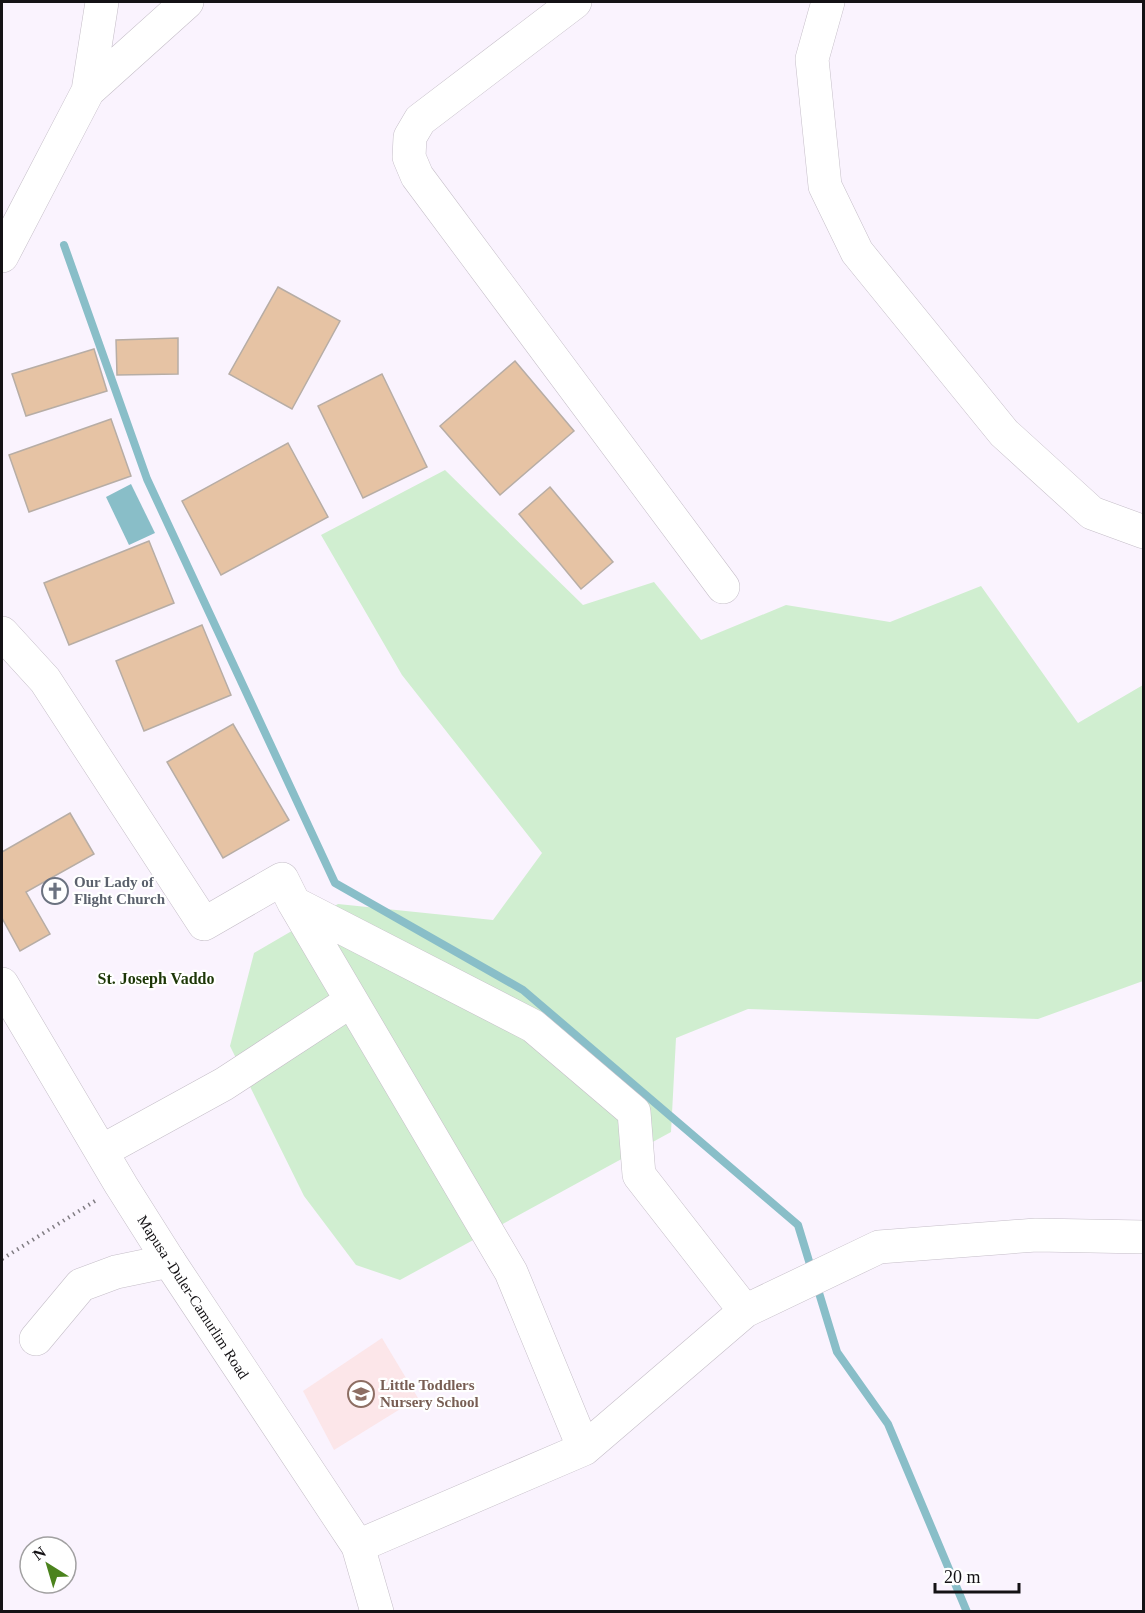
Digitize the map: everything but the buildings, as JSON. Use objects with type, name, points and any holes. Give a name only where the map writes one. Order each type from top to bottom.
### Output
[{"type":"street","points":[[2,256],[88,91],[102,2]]},
{"type":"street","points":[[88,91],[187,2]]},
{"type":"street","points":[[575,2],[420,120],[410,137],[409,158],[417,176],[723,587]]},
{"type":"street","points":[[828,2],[812,59],[825,186],[857,252],[1004,433],[1092,513],[1143,531]]},
{"type":"street","points":[[2,633],[45,680],[204,924],[282,879],[351,1001],[511,1272],[584,1449]]},
{"type":"street","points":[[294,903],[533,1026],[634,1112],[639,1175],[745,1311]]},
{"type":"street","name":"Mapusa -Duler-Camurlim Road","points":[[2,984],[121,1185],[169,1261],[358,1546],[377,1611]]},
{"type":"street","points":[[102,1151],[224,1084],[351,1001]]},
{"type":"street","points":[[358,1546],[584,1449],[745,1311],[879,1247],[1036,1234],[1143,1237]]},
{"type":"street","points":[[36,1340],[81,1285],[116,1272],[169,1261]]},
{"type":"path","points":[[2,1259],[121,1185]]},
{"type":"shaded area","name":"Little Toddlers Nursery School","points":[[382,1338],[418,1398],[334,1450],[303,1391]]},
{"type":"green space","points":[[445,470],[583,605],[654,582],[701,640],[786,605],[890,622],[981,586],[1078,723],[1143,685],[1143,981],[1038,1019],[748,1009],[676,1038],[671,1132],[400,1280],[356,1265],[304,1196],[230,1046],[254,953],[338,904],[493,920],[542,853],[402,675],[321,535]]},
{"type":"water","points":[[131,484],[155,533],[129,545],[106,497]]},
{"type":"waterway","points":[[64,245],[147,479],[335,883],[523,990],[798,1225],[812,1271]]},
{"type":"waterway","points":[[816,1283],[837,1352],[888,1424],[967,1612]]},
{"type":"place","name":"Our Lady of Flight Church","points":[[55,891]]},
{"type":"place","name":"Little Toddlers Nursery School","points":[[361,1394]]},
{"type":"district","name":"St. Joseph Vaddo","points":[[156,978]]}]
